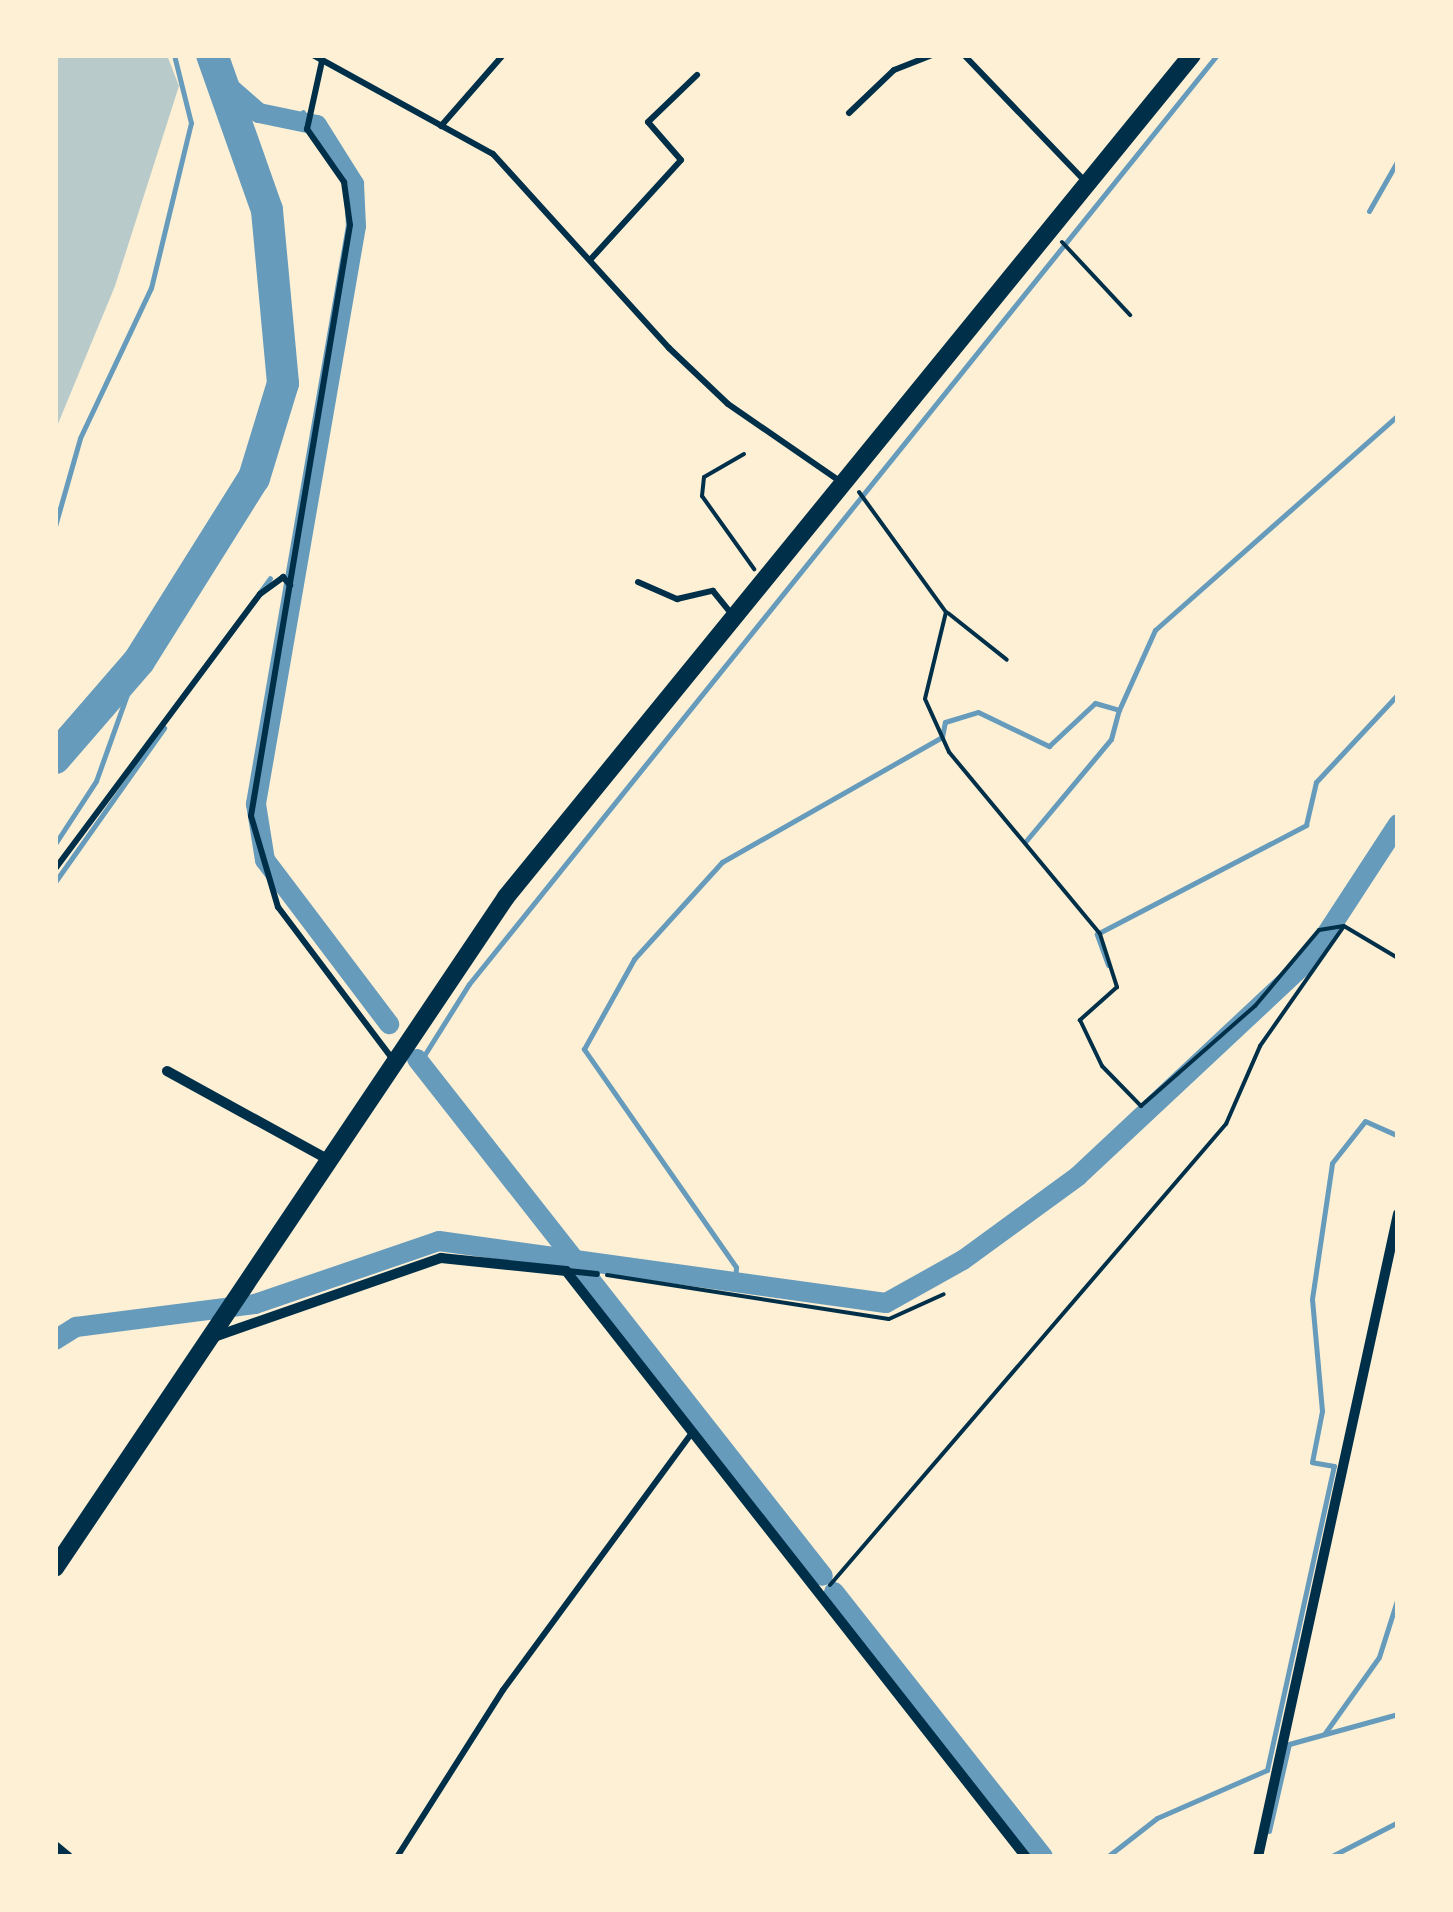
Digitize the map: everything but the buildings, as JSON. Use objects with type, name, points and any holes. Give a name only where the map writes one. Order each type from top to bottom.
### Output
[{"type":"main road","points":[[55,1568],[400,1046],[506,897],[1192,55]]},
{"type":"street","points":[[168,1071],[325,1158]]},
{"type":"street","points":[[1258,1857],[1398,1214]]},
{"type":"street","points":[[208,1338],[441,1258],[566,1271],[1026,1857]]},
{"type":"street","points":[[55,1846],[68,1857]]},
{"type":"lane","points":[[313,55],[494,154],[728,404],[845,480]]},
{"type":"lane","points":[[441,126],[503,55]]},
{"type":"lane","points":[[849,113],[894,70],[932,55]]},
{"type":"lane","points":[[964,55],[1087,183]]},
{"type":"lane","points":[[322,61],[307,129],[344,182],[350,225],[291,591],[255,783],[254,848],[278,907],[400,1046]]},
{"type":"lane","points":[[590,260],[681,160],[648,122],[697,75]]},
{"type":"lane","points":[[55,869],[260,594],[283,577],[291,591]]},
{"type":"lane","points":[[638,582],[677,599],[713,592],[734,617]]},
{"type":"lane","points":[[566,1271],[597,1274]]},
{"type":"lane","points":[[397,1857],[503,1690],[691,1434]]},
{"type":"path","points":[[1050,230],[1130,315]]},
{"type":"path","points":[[744,454],[704,477],[702,496],[763,580]]},
{"type":"path","points":[[845,480],[946,612],[1007,660]]},
{"type":"path","points":[[946,612],[924,699],[949,752],[1100,934],[1117,987],[1080,1020],[1102,1066],[1141,1106],[1255,1006],[1320,930],[1342,926],[1398,958]]},
{"type":"path","points":[[836,1578],[1226,1124],[1260,1046],[1342,926]]},
{"type":"path","points":[[597,1274],[889,1319],[944,1294]]},
{"type":"shaded area","points":[[55,55],[167,55],[179,86],[115,286],[55,431]]},
{"type":"waterway","points":[[55,526],[80,438],[151,288],[191,123],[174,55]]},
{"type":"waterway","points":[[55,758],[139,661],[254,478],[283,383],[267,210],[212,55]]},
{"type":"waterway","points":[[420,1062],[469,984],[1217,55]]},
{"type":"waterway","points":[[228,86],[259,113],[317,125],[354,184],[356,226],[256,804],[265,860],[389,1024]]},
{"type":"waterway","points":[[298,117],[303,112]]},
{"type":"waterway","points":[[1369,211],[1398,160]]},
{"type":"waterway","points":[[735,1282],[736,1267],[584,1049],[634,959],[722,862],[942,737],[945,722],[978,712],[1049,746],[1095,703],[1119,710],[1155,630],[1398,415]]},
{"type":"waterway","points":[[260,592],[270,578]]},
{"type":"waterway","points":[[55,844],[96,781],[139,661]]},
{"type":"waterway","points":[[1108,965],[1097,934],[1306,825],[1316,782],[1398,694]]},
{"type":"waterway","points":[[1025,842],[1111,739],[1119,710]]},
{"type":"waterway","points":[[55,882],[164,728]]},
{"type":"waterway","points":[[55,1340],[76,1327],[255,1304],[439,1241],[886,1303],[963,1260],[1078,1176],[1310,959],[1398,824]]},
{"type":"waterway","points":[[417,1059],[823,1576]]},
{"type":"waterway","points":[[1107,1857],[1157,1818],[1267,1770],[1334,1466],[1312,1462],[1322,1411],[1312,1299],[1332,1163],[1365,1121],[1398,1136]]},
{"type":"waterway","points":[[834,1592],[1043,1857]]},
{"type":"waterway","points":[[1325,1733],[1379,1657],[1398,1597]]},
{"type":"waterway","points":[[1269,1831],[1289,1744],[1398,1714]]},
{"type":"waterway","points":[[1330,1857],[1398,1822]]}]
